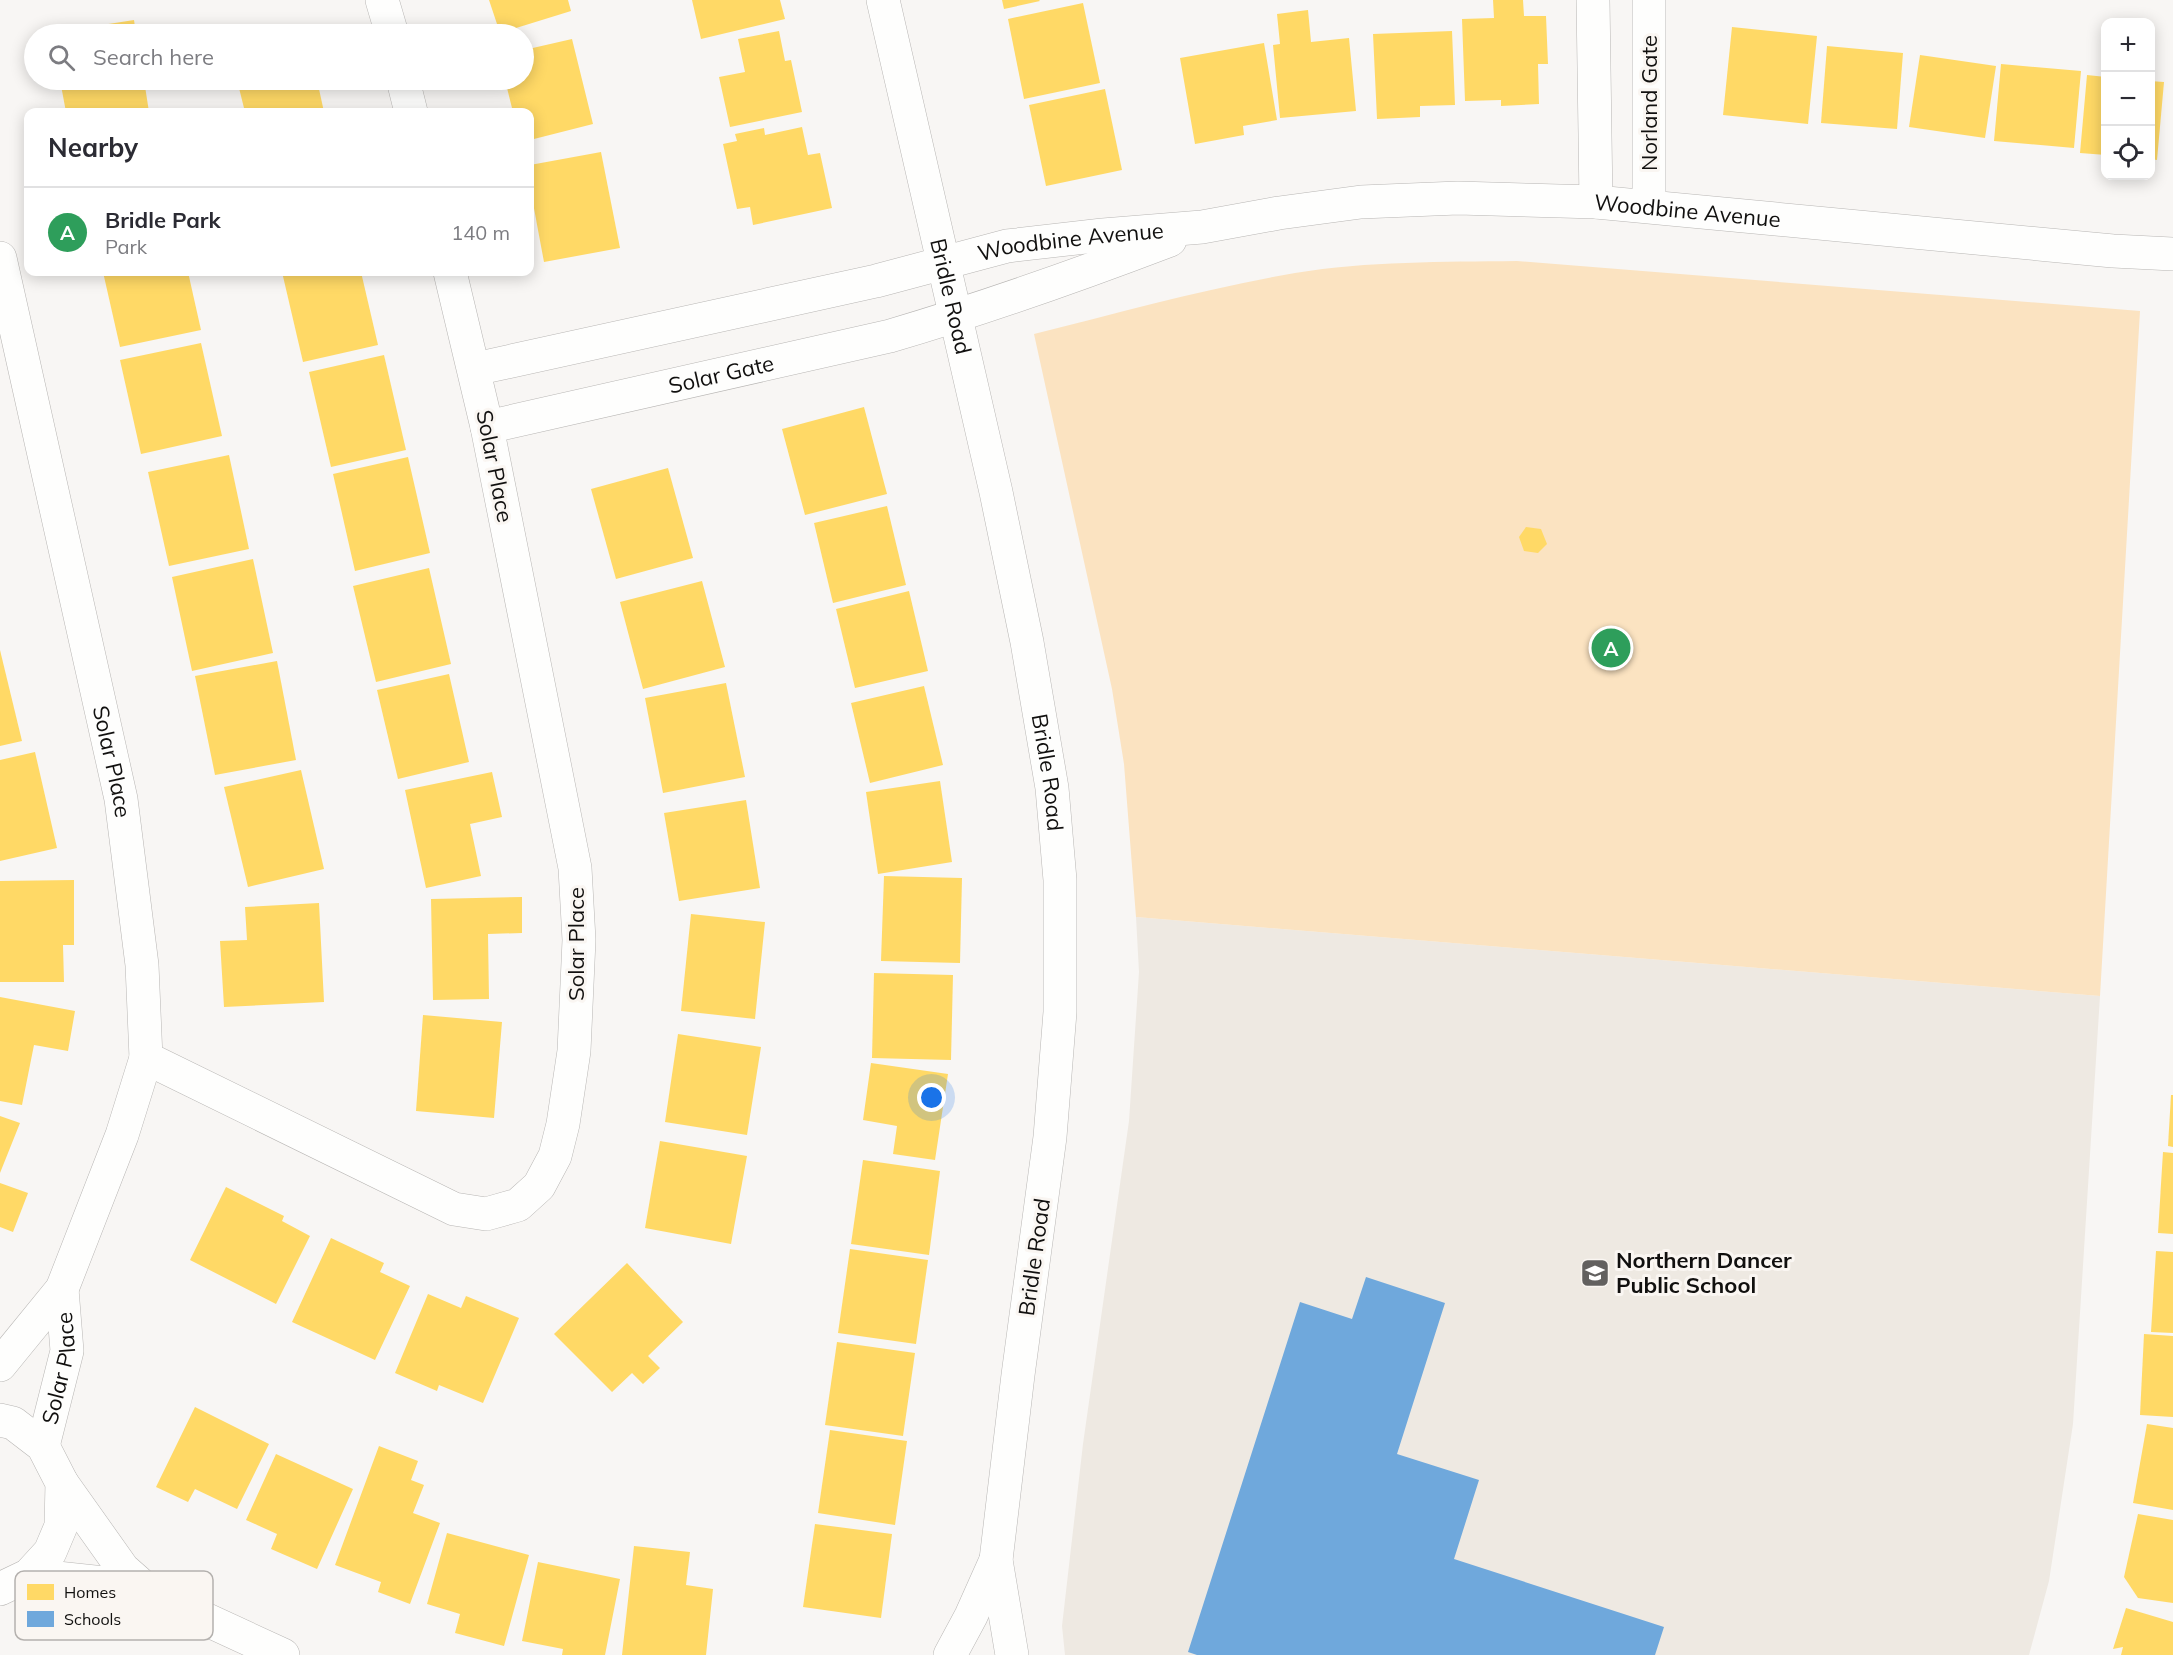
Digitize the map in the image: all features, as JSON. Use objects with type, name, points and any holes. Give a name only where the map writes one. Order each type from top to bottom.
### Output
[{"type":"street","points":[[382,0],[389,24]]},
{"type":"street","name":"Bridle Road","points":[[883,0],[996,492],[1027,642],[1052,788],[1060,880],[1060,1012],[1050,1137],[1019,1363],[996,1560],[1012,1655]]},
{"type":"street","points":[[1593,0],[1596,202]]},
{"type":"street","name":"Norland Gate","points":[[1649,0],[1650,206]]},
{"type":"street","points":[[406,90],[410,108]]},
{"type":"street","name":"Woodbine Avenue","points":[[942,263],[1007,246],[1202,227],[1360,202],[1458,198],[1650,206],[2113,251],[2173,253]]},
{"type":"street","name":"Woodbine Avenue","points":[[956,317],[1103,266],[1202,227]]},
{"type":"street","name":"Solar Place","points":[[0,258],[121,799],[142,965],[146,1058],[122,1135],[62,1289],[0,1365]]},
{"type":"street","points":[[475,369],[876,281],[942,263]]},
{"type":"street","name":"Solar Place","points":[[146,1058],[454,1209],[486,1214],[518,1205],[539,1186],[555,1156],[563,1124],[574,1051],[579,939],[575,868],[475,369],[451,276]]},
{"type":"street","name":"Solar Gate","points":[[487,427],[890,336],[956,317]]},
{"type":"street","name":"Solar Place","points":[[44,1446],[67,1351],[62,1289]]},
{"type":"street","points":[[0,1420],[13,1423],[44,1446],[62,1483],[125,1571]]},
{"type":"street","points":[[33,1571],[50,1552],[61,1526],[62,1483]]},
{"type":"street","name":"Bridle Road","points":[[950,1655],[971,1616],[996,1560]]},
{"type":"street","points":[[0,1589],[15,1582]]},
{"type":"street","points":[[213,1623],[283,1655]]},
{"type":"shaded area","points":[[1517,261],[2140,311],[2100,996],[1136,917],[1124,764],[1112,689],[1034,334],[1197,293],[1295,273],[1378,264]]},
{"type":"shaded area","name":"Northern Dancer Public School","points":[[1136,917],[2100,996],[2073,1424],[2049,1581],[2029,1655],[1065,1655],[1062,1626],[1083,1444],[1129,1121],[1139,972]]},
{"type":"building: Homes","points":[[489,0],[568,0],[571,11],[529,24],[497,24]]},
{"type":"building: Homes","points":[[692,0],[780,0],[785,19],[701,39]]},
{"type":"building: Homes","points":[[1002,0],[1039,0],[1040,1],[1004,9]]},
{"type":"building: Homes","points":[[1493,0],[1523,0],[1524,16],[1546,16],[1548,64],[1538,64],[1539,104],[1501,106],[1501,100],[1465,101],[1462,19],[1494,18]]},
{"type":"building: Homes","points":[[1083,3],[1100,83],[1024,99],[1008,19]]},
{"type":"building: Homes","points":[[1308,10],[1311,42],[1349,38],[1356,111],[1280,118],[1273,45],[1280,44],[1277,14]]},
{"type":"building: Homes","points":[[134,20],[135,24],[108,24]]},
{"type":"building: Homes","points":[[1732,27],[1817,36],[1808,124],[1723,115]]},
{"type":"building: Homes","points":[[779,31],[785,61],[791,60],[802,112],[730,127],[719,77],[745,72],[738,39]]},
{"type":"building: Homes","points":[[1452,31],[1455,105],[1420,106],[1420,117],[1377,119],[1373,34]]},
{"type":"building: Homes","points":[[572,39],[593,124],[534,139],[534,108],[512,108],[508,90],[534,90],[534,48]]},
{"type":"building: Homes","points":[[1264,43],[1277,120],[1243,126],[1244,135],[1195,144],[1180,58]]},
{"type":"building: Homes","points":[[1827,46],[1903,53],[1897,129],[1821,123]]},
{"type":"building: Homes","points":[[1920,55],[1996,66],[1985,138],[1909,127]]},
{"type":"building: Homes","points":[[2001,64],[2081,71],[2074,148],[1994,141]]},
{"type":"building: Homes","points":[[2087,75],[2101,76],[2101,155],[2080,153]]},
{"type":"building: Homes","points":[[2155,81],[2164,82],[2157,160],[2155,160]]},
{"type":"building: Homes","points":[[1105,89],[1122,170],[1046,186],[1029,105]]},
{"type":"building: Homes","points":[[62,90],[146,90],[148,108],[65,108]]},
{"type":"building: Homes","points":[[240,90],[319,90],[323,108],[244,108]]},
{"type":"building: Homes","points":[[802,127],[808,155],[820,153],[832,208],[753,225],[750,207],[737,209],[723,144],[737,141],[735,134],[764,128],[765,135]]},
{"type":"building: Homes","points":[[601,152],[620,248],[544,262],[534,208],[534,164]]},
{"type":"building: Homes","points":[[104,276],[189,276],[201,330],[120,347]]},
{"type":"building: Homes","points":[[283,276],[362,276],[378,345],[303,362]]},
{"type":"building: Homes","points":[[201,343],[222,436],[141,454],[120,360]]},
{"type":"building: Homes","points":[[384,355],[406,450],[331,467],[309,372]]},
{"type":"building: Homes","points":[[864,407],[887,494],[805,515],[782,429]]},
{"type":"building: Homes","points":[[229,455],[249,549],[169,566],[148,472]]},
{"type":"building: Homes","points":[[408,457],[430,553],[355,571],[333,474]]},
{"type":"building: Homes","points":[[668,468],[693,558],[616,579],[591,489]]},
{"type":"building: Homes","points":[[887,506],[906,585],[833,603],[814,523]]},
{"type":"building: Homes","points":[[1526,527],[1541,529],[1547,544],[1538,553],[1524,551],[1519,537]]},
{"type":"building: Homes","points":[[253,559],[273,653],[192,671],[172,577]]},
{"type":"building: Homes","points":[[429,568],[451,664],[376,682],[353,586]]},
{"type":"building: Homes","points":[[702,581],[725,667],[643,689],[620,602]]},
{"type":"building: Homes","points":[[909,591],[928,671],[855,688],[836,609]]},
{"type":"building: Homes","points":[[0,650],[22,741],[0,746]]},
{"type":"building: Homes","points":[[277,661],[296,760],[215,775],[195,676]]},
{"type":"building: Homes","points":[[449,674],[469,762],[398,779],[377,690]]},
{"type":"building: Homes","points":[[726,683],[745,777],[663,793],[645,698]]},
{"type":"building: Homes","points":[[924,686],[943,765],[870,783],[851,703]]},
{"type":"building: Homes","points":[[35,752],[57,848],[0,861],[0,760]]},
{"type":"building: Homes","points":[[301,770],[324,869],[248,887],[224,787]]},
{"type":"building: Homes","points":[[492,772],[502,817],[470,824],[481,876],[426,888],[405,790]]},
{"type":"building: Homes","points":[[940,781],[952,862],[878,874],[866,792]]},
{"type":"building: Homes","points":[[746,800],[760,888],[679,901],[664,813]]},
{"type":"building: Homes","points":[[884,876],[962,878],[960,963],[881,961]]},
{"type":"building: Homes","points":[[74,880],[74,945],[63,945],[64,982],[0,982],[0,881]]},
{"type":"building: Homes","points":[[522,897],[522,933],[488,934],[489,999],[433,1000],[431,899]]},
{"type":"building: Homes","points":[[319,903],[324,1002],[224,1007],[220,941],[247,940],[245,907]]},
{"type":"building: Homes","points":[[691,914],[765,922],[755,1019],[681,1011]]},
{"type":"building: Homes","points":[[874,973],[953,975],[951,1060],[872,1058]]},
{"type":"building: Homes","points":[[0,997],[75,1011],[68,1051],[34,1045],[22,1105],[0,1101]]},
{"type":"building: Homes","points":[[423,1015],[502,1022],[494,1118],[416,1111]]},
{"type":"building: Homes","points":[[678,1034],[761,1047],[747,1135],[665,1122]]},
{"type":"building: Homes","points":[[871,1063],[948,1074],[935,1160],[893,1154],[897,1126],[863,1120]]},
{"type":"building: Homes","points":[[2171,1095],[2173,1095],[2173,1147],[2168,1146]]},
{"type":"building: Homes","points":[[0,1116],[20,1123],[0,1173]]},
{"type":"building: Homes","points":[[660,1141],[747,1156],[731,1244],[645,1228]]},
{"type":"building: Homes","points":[[2163,1152],[2173,1153],[2173,1234],[2158,1233]]},
{"type":"building: Homes","points":[[863,1160],[940,1171],[929,1255],[851,1244]]},
{"type":"building: Homes","points":[[0,1183],[28,1193],[13,1232],[0,1227]]},
{"type":"building: Homes","points":[[226,1187],[284,1216],[282,1221],[310,1236],[276,1304],[190,1260]]},
{"type":"building: Homes","points":[[331,1238],[384,1263],[380,1272],[410,1286],[375,1360],[292,1322]]},
{"type":"building: Homes","points":[[850,1249],[928,1260],[916,1344],[838,1333]]},
{"type":"building: Homes","points":[[2156,1251],[2173,1252],[2173,1333],[2151,1332]]},
{"type":"building: Homes","points":[[627,1263],[683,1322],[648,1356],[660,1368],[643,1384],[632,1373],[612,1392],[554,1334]]},
{"type":"building: Homes","points":[[428,1294],[461,1308],[466,1296],[519,1318],[483,1403],[439,1385],[437,1391],[395,1373]]},
{"type":"building: Homes","points":[[2144,1334],[2173,1336],[2173,1417],[2140,1415]]},
{"type":"building: Homes","points":[[837,1342],[915,1353],[903,1436],[825,1425]]},
{"type":"building: Homes","points":[[195,1407],[269,1444],[237,1509],[195,1489],[188,1502],[156,1487]]},
{"type":"building: Homes","points":[[2147,1424],[2173,1428],[2173,1510],[2133,1503]]},
{"type":"building: Homes","points":[[830,1430],[907,1441],[895,1525],[818,1513]]},
{"type":"building: Homes","points":[[379,1446],[418,1461],[411,1480],[424,1485],[413,1513],[440,1523],[410,1604],[378,1592],[381,1582],[335,1565]]},
{"type":"building: Homes","points":[[276,1454],[353,1489],[317,1569],[271,1549],[277,1534],[246,1520]]},
{"type":"building: Homes","points":[[2138,1514],[2173,1520],[2173,1603],[2138,1598],[2124,1577]]},
{"type":"building: Homes","points":[[815,1524],[892,1534],[881,1618],[803,1607]]},
{"type":"building: Homes","points":[[447,1533],[529,1555],[504,1646],[455,1633],[460,1614],[427,1604]]},
{"type":"building: Homes","points":[[634,1546],[690,1552],[686,1585],[713,1589],[706,1655],[622,1655]]},
{"type":"building: Homes","points":[[538,1562],[620,1579],[605,1655],[562,1655],[563,1649],[522,1641]]},
{"type":"building: Homes","points":[[2126,1608],[2173,1622],[2173,1655],[2121,1655],[2123,1647],[2113,1649]]},
{"type":"building: Schools","points":[[1366,1277],[1445,1303],[1397,1454],[1479,1480],[1454,1559],[1664,1627],[1655,1655],[1197,1655],[1188,1652],[1300,1302],[1352,1319]]},
{"type":"place","name":"Bridle Park","points":[[1611,648]]},
{"type":"place","name":"Northern Dancer Public School","points":[[1595,1273]]}]
